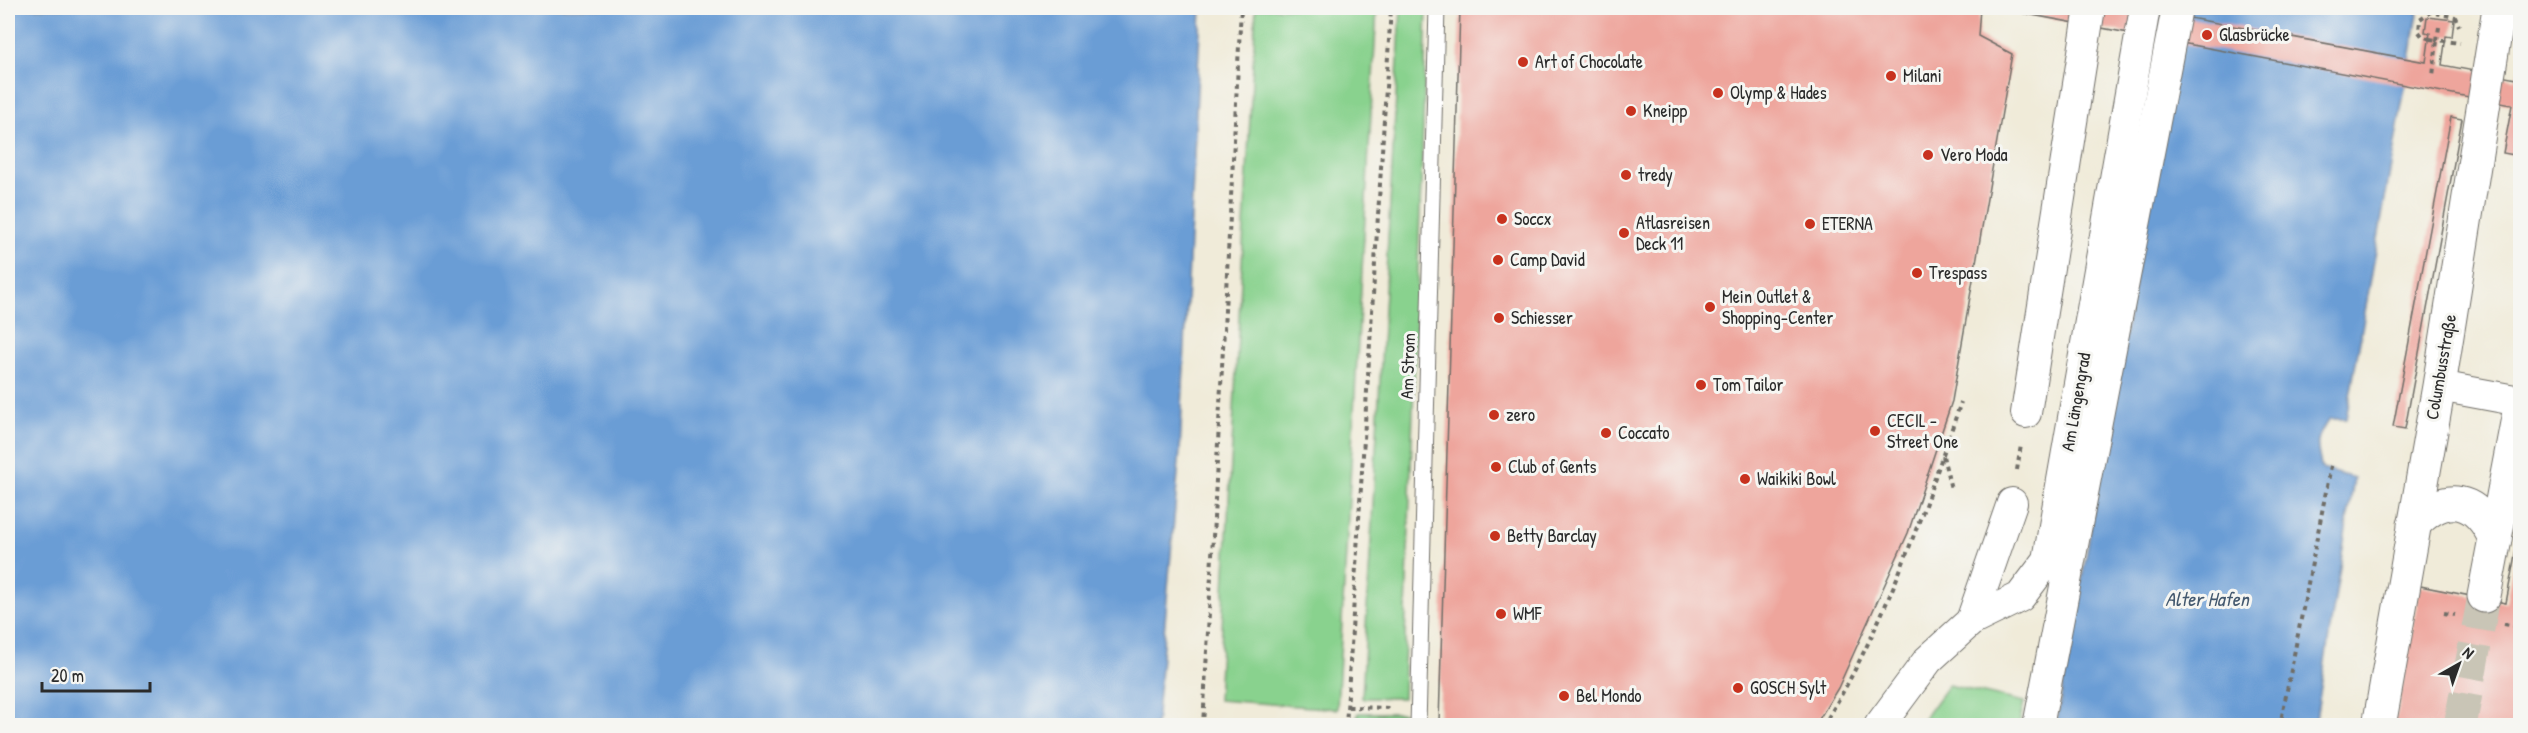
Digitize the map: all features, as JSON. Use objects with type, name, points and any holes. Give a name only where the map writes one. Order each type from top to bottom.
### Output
[{"type":"main road","name":"Columbusstraße","points":[[2379,726],[2439,386],[2499,8]]},
{"type":"main road","points":[[2484,596],[2520,407]]},
{"type":"main road","points":[[2414,524],[2436,506],[2450,502],[2461,503],[2482,516],[2494,539]]},
{"type":"street","points":[[2026,413],[2090,8]]},
{"type":"street","name":"Am Längengrad","points":[[1879,726],[1928,660],[1971,621],[2020,597],[2048,560],[2145,8]]},
{"type":"street","points":[[2038,726],[2177,8]]},
{"type":"street","points":[[2439,386],[2520,401]]},
{"type":"street","points":[[1971,621],[2012,503]]},
{"type":"lane","name":"Am Strom","points":[[1418,726],[1437,8]]},
{"type":"path","points":[[1203,726],[1241,8]]},
{"type":"path","points":[[1346,726],[1391,8]]},
{"type":"path","points":[[2437,40],[2422,36],[2419,32],[2421,19],[2430,12],[2455,17],[2459,28],[2457,42]]},
{"type":"path","points":[[2433,76],[2439,27]]},
{"type":"path","points":[[1823,726],[1846,689],[1915,536],[1961,402]]},
{"type":"path","points":[[2012,503],[2026,413]]},
{"type":"path","points":[[1942,455],[1951,489]]},
{"type":"path","points":[[2280,726],[2331,466]]},
{"type":"path","points":[[1348,707],[1418,708]]},
{"type":"green space","points":[[1256,8],[1377,8],[1337,709],[1218,700]]},
{"type":"green space","points":[[1401,8],[1427,8],[1403,698],[1362,698]]},
{"type":"green space","points":[[1948,685],[2024,702],[2019,725],[1919,725]]},
{"type":"green space","points":[[1358,713],[1405,713],[1405,725],[1356,725]]},
{"type":"water","points":[[8,8],[1201,8],[1180,451],[1156,725],[8,725]]},
{"type":"water","name":"Alter Hafen","points":[[2183,8],[2419,8],[2346,419],[2330,419],[2321,431],[2318,442],[2322,469],[2354,478],[2315,725],[2056,726]]},
{"type":"building","name":"Mein Outlet & Shopping-Center","points":[[1460,8],[1980,8],[1978,36],[2012,54],[1952,401],[1908,533],[1838,688],[1815,726],[1451,726],[1439,723]]},
{"type":"building","name":"Glasbrücke","points":[[1995,8],[2136,8],[2426,62],[2430,33],[2425,32],[2427,17],[2454,20],[2452,37],[2446,36],[2442,65],[2516,79],[2520,62],[2520,156],[2503,153],[2512,105]]},
{"type":"building","points":[[2451,117],[2462,119],[2405,429],[2393,427]]},
{"type":"building","points":[[2519,533],[2520,726],[2395,726],[2420,586],[2506,603]]},
{"type":"tunnel","points":[[2460,726],[2484,596]]},
{"type":"place","name":"Glasbrücke","points":[[2207,35]]},
{"type":"place","name":"Art of Chocolate","points":[[1523,62]]},
{"type":"place","name":"Milani","points":[[1891,76]]},
{"type":"place","name":"Olymp & Hades","points":[[1718,93]]},
{"type":"place","name":"Kneipp","points":[[1631,111]]},
{"type":"place","name":"Vero Moda","points":[[1928,155]]},
{"type":"place","name":"tredy","points":[[1626,175]]},
{"type":"place","name":"Soccx","points":[[1502,219]]},
{"type":"place","name":"ETERNA","points":[[1810,224]]},
{"type":"place","name":"Atlasreisen Deck 11","points":[[1624,233]]},
{"type":"place","name":"Camp David","points":[[1498,260]]},
{"type":"place","name":"Trespass","points":[[1917,273]]},
{"type":"place","name":"Mein Outlet & Shopping-Center","points":[[1710,307]]},
{"type":"place","name":"Schiesser","points":[[1499,318]]},
{"type":"place","name":"Tom Tailor","points":[[1701,385]]},
{"type":"place","name":"zero","points":[[1494,415]]},
{"type":"place","name":"CECIL - Street One","points":[[1875,431]]},
{"type":"place","name":"Coccato","points":[[1606,433]]},
{"type":"place","name":"Club of Gents","points":[[1496,467]]},
{"type":"place","name":"Waikiki Bowl","points":[[1745,479]]},
{"type":"place","name":"Betty Barclay","points":[[1495,536]]},
{"type":"place","name":"WMF","points":[[1501,614]]},
{"type":"place","name":"GOSCH Sylt","points":[[1738,688]]},
{"type":"place","name":"Bel Mondo","points":[[1564,696]]}]
